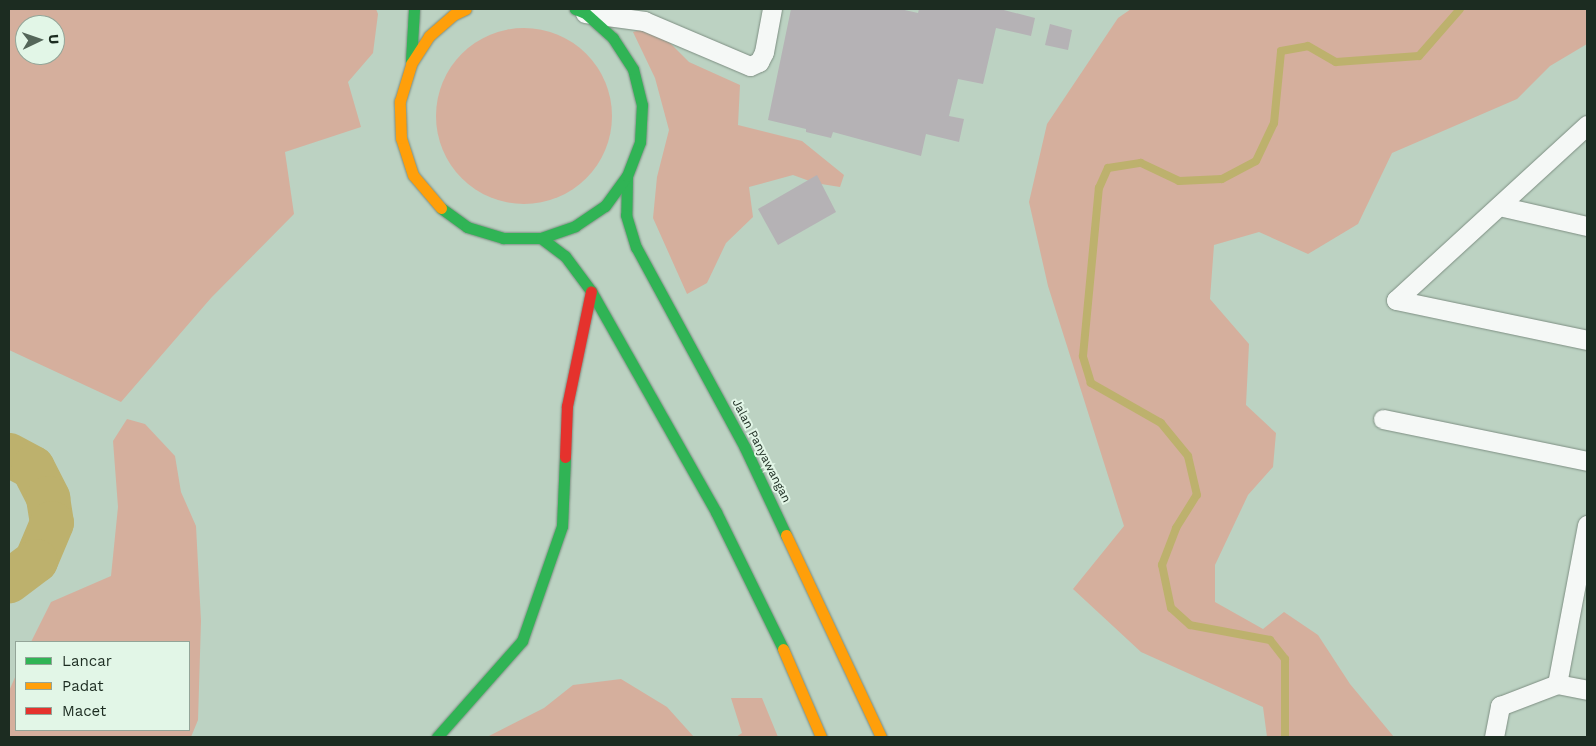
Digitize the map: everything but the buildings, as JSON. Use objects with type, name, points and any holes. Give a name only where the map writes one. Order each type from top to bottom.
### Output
[{"type":"main road","points":[[414,9],[415,30],[411,64],[400,101],[401,138],[419,182],[436,205],[467,227],[503,238],[541,238],[575,226],[605,206],[627,176],[640,142],[642,105],[635,78],[613,38],[580,11]]},
{"type":"main road","points":[[411,64],[429,36],[453,15],[466,9]]},
{"type":"main road","name":"Jalan Panyawangan","points":[[627,176],[626,215],[636,247],[746,448],[881,737]]},
{"type":"main road","points":[[541,238],[565,256],[591,291],[716,512],[782,646],[822,737]]},
{"type":"main road","points":[[437,737],[509,659],[522,641],[536,607],[562,526],[567,406],[591,291]]},
{"type":"street","points":[[580,11],[644,21],[750,66],[759,62],[764,52],[772,9]]},
{"type":"street","points":[[1587,125],[1396,300],[1587,340]]},
{"type":"street","points":[[1499,206],[1587,226]]},
{"type":"street","points":[[1383,419],[1587,461]]},
{"type":"street","points":[[1556,684],[1583,571],[1587,525]]},
{"type":"street","points":[[1494,737],[1500,706],[1556,684],[1587,690]]},
{"type":"shaded area","points":[[9,9],[376,9],[378,14],[373,53],[348,82],[361,127],[285,152],[294,214],[211,298],[121,402],[9,350]]},
{"type":"shaded area","points":[[1131,9],[1587,9],[1587,44],[1550,66],[1517,99],[1392,153],[1358,224],[1308,254],[1259,232],[1214,245],[1210,299],[1249,344],[1246,405],[1276,433],[1273,467],[1248,495],[1215,565],[1215,602],[1263,629],[1284,612],[1318,635],[1350,684],[1394,737],[1267,737],[1263,707],[1141,652],[1073,589],[1124,526],[1048,286],[1029,202],[1047,124],[1118,18]]},
{"type":"shaded area","points":[[524,28],[558,35],[580,48],[592,60],[605,82],[612,116],[605,150],[592,172],[580,184],[558,197],[524,204],[490,197],[468,184],[456,172],[443,150],[436,116],[443,82],[456,60],[468,48],[490,35]]},
{"type":"shaded area","points":[[644,29],[665,38],[689,62],[740,85],[738,125],[802,141],[844,175],[840,187],[815,183],[793,175],[749,187],[753,217],[726,243],[707,283],[687,294],[653,218],[657,177],[669,130],[655,78],[633,32]]},
{"type":"shaded area","points":[[127,419],[145,424],[175,456],[181,492],[196,526],[201,621],[198,720],[191,737],[9,737],[9,691],[15,677],[15,731],[190,731],[190,641],[32,641],[51,602],[111,576],[118,507],[113,441]]},
{"type":"shaded area","points":[[621,679],[667,707],[694,737],[487,737],[544,708],[573,685]]},
{"type":"shaded area","points":[[731,698],[762,698],[778,737],[736,737],[742,733]]},
{"type":"waterway","points":[[1285,737],[1285,659],[1270,640],[1190,625],[1171,608],[1162,565],[1176,528],[1197,495],[1188,456],[1161,423],[1091,383],[1083,356],[1099,188],[1108,168],[1141,163],[1179,181],[1222,179],[1256,161],[1274,123],[1281,51],[1308,46],[1336,62],[1419,56],[1460,9]]},
{"type":"waterway","points":[[9,455],[33,468],[48,498],[52,523],[36,561],[9,581]]},
{"type":"traffic: fast","points":[[411,60],[414,9]]},
{"type":"traffic: fast","points":[[441,208],[467,227],[503,238],[541,238],[575,226],[605,206],[627,176],[640,142],[642,105],[633,69],[613,38],[585,13],[575,9]]},
{"type":"traffic: fast","points":[[627,176],[626,215],[636,247],[745,448],[786,535]]},
{"type":"traffic: fast","points":[[541,238],[565,256],[591,291],[716,512],[783,649]]},
{"type":"traffic: fast","points":[[437,737],[522,641],[562,526],[565,457]]},
{"type":"traffic: slow","points":[[441,208],[413,175],[401,138],[400,101],[411,64],[429,36],[453,15],[466,9]]},
{"type":"traffic: slow","points":[[786,535],[881,737]]},
{"type":"traffic: slow","points":[[783,649],[821,737]]},
{"type":"traffic: jam","points":[[565,457],[567,406],[591,291]]}]
